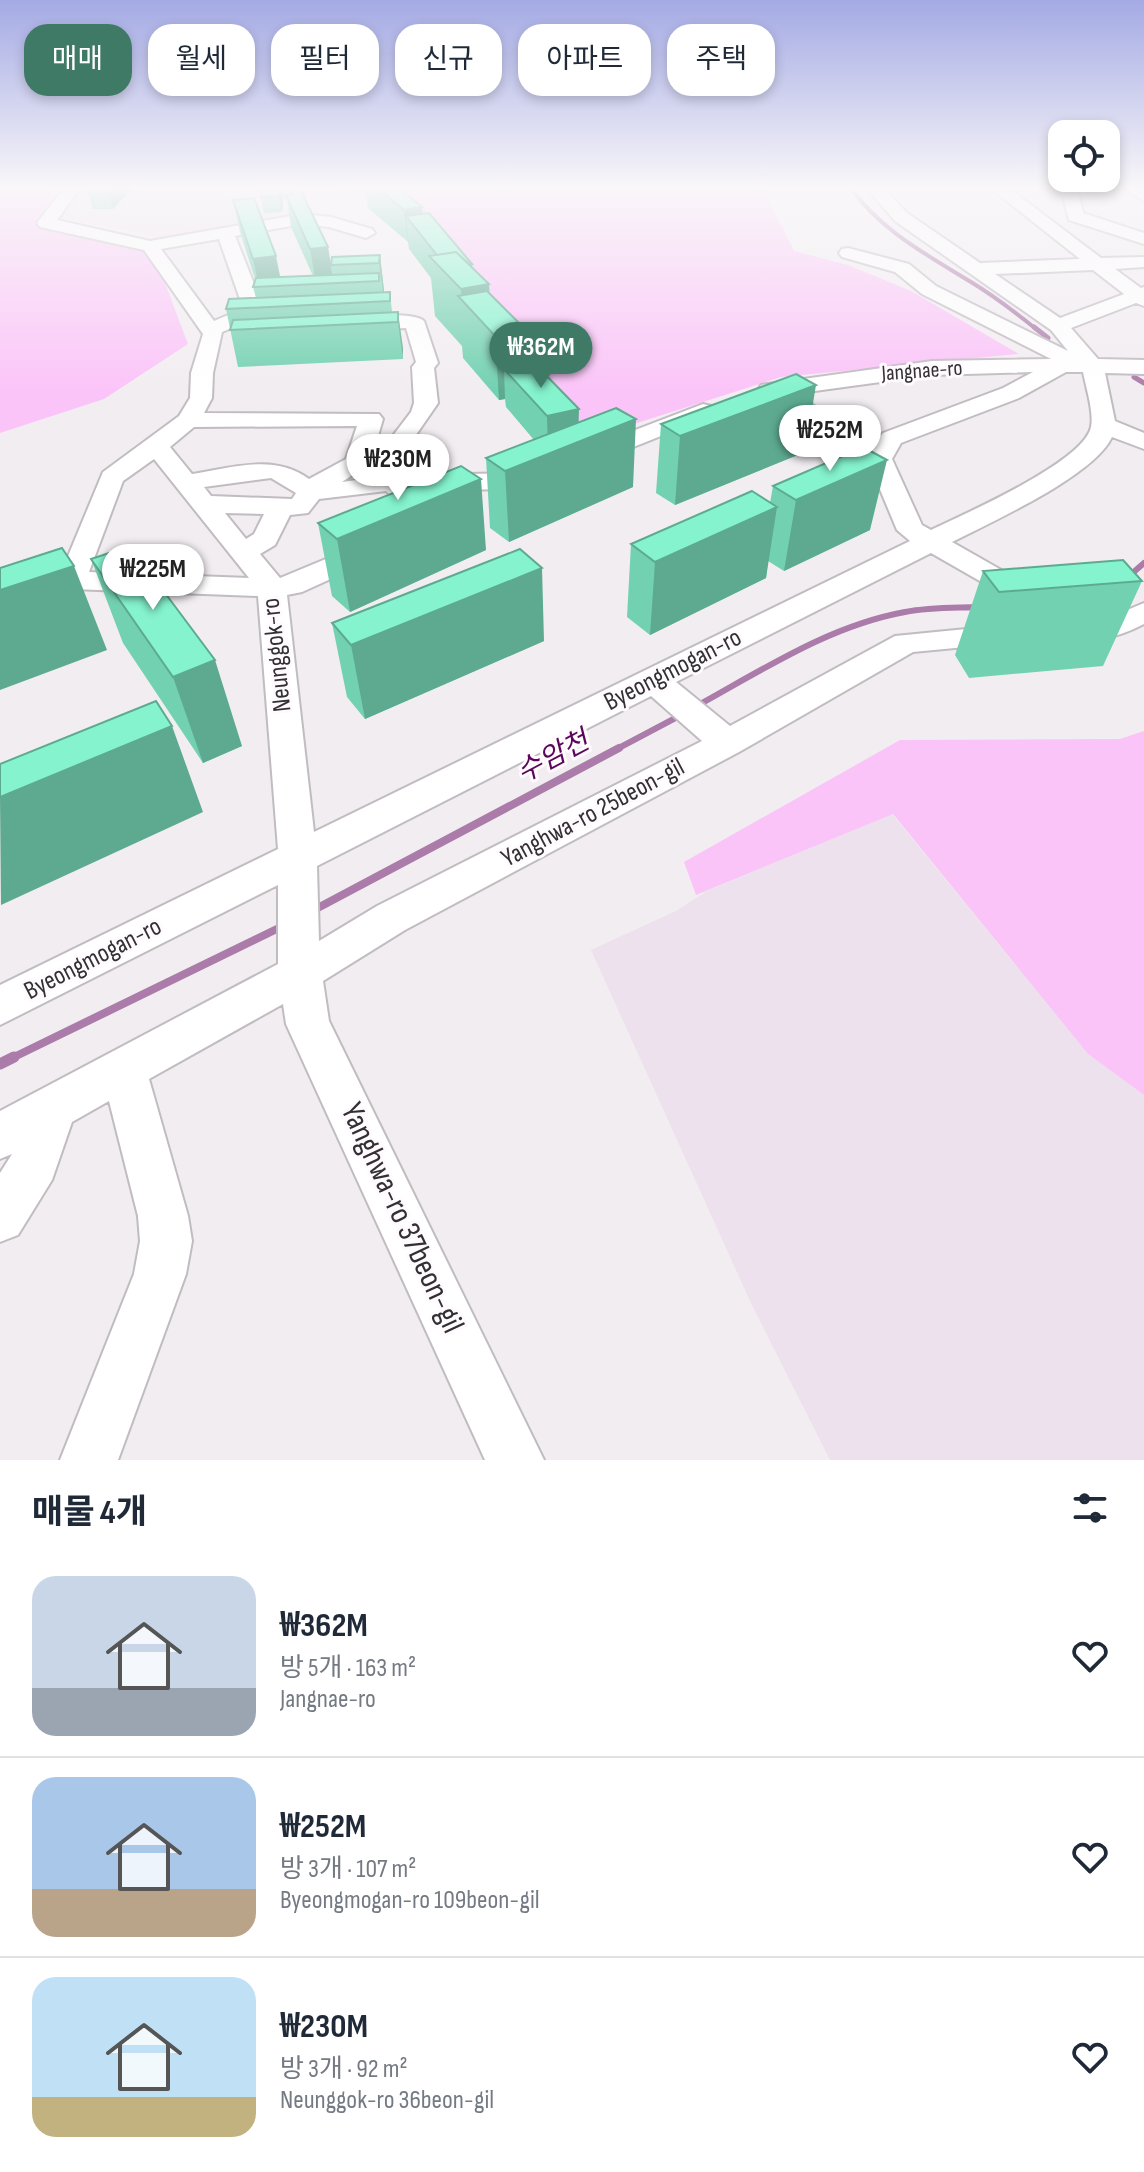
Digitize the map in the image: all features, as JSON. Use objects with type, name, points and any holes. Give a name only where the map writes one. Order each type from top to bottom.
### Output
[{"type":"street","points":[[72,580],[112,477],[188,420],[201,398],[202,373],[212,332],[157,255]]},
{"type":"street","points":[[212,332],[244,316],[250,299],[234,255]]},
{"type":"street","points":[[856,255],[902,268],[929,290],[1079,366]]},
{"type":"street","points":[[958,255],[1058,326],[1104,425],[1144,442]]},
{"type":"street","points":[[1087,255],[1142,296]]},
{"type":"street","points":[[979,269],[1144,262]]},
{"type":"street","points":[[1058,326],[1142,296]]},
{"type":"street","points":[[187,482],[273,470],[314,491],[390,470],[426,403],[423,367],[427,363],[414,321],[332,326]]},
{"type":"street","points":[[212,332],[260,330]]},
{"type":"street","points":[[880,459],[882,450],[892,438],[1079,366]]},
{"type":"street","name":"Jangnae-ro","points":[[0,588],[72,580],[272,588],[292,586],[551,472],[735,400],[782,388],[932,368],[1143,368]]},
{"type":"street","points":[[782,388],[818,422],[880,459],[911,530],[1075,625]]},
{"type":"street","points":[[188,420],[371,419],[357,463]]},
{"type":"street","name":"Byeongmogan-ro","points":[[0,1006],[297,873],[663,688],[930,540],[1052,479],[1098,441],[1104,425]]},
{"type":"street","name":"Neunggok-ro","points":[[156,446],[272,588],[297,873],[300,965]]},
{"type":"street","points":[[206,504],[299,507],[317,485],[357,463],[390,470],[437,520]]},
{"type":"street","name":"Jangnae-ro","points":[[390,470],[551,472]]},
{"type":"street","points":[[244,552],[265,539],[281,506]]},
{"type":"street","name":"Yanghwa-ro 25beon-gil","points":[[0,1136],[124,1070],[300,965],[720,737],[906,643],[1075,625],[1114,627],[1144,612]]},
{"type":"street","points":[[663,688],[720,737]]},
{"type":"street","name":"Yanghwa-ro 37beon-gil","points":[[300,965],[308,1024],[515,1460]]},
{"type":"street","points":[[89,1460],[156,1285],[166,1241],[163,1216],[124,1070]]},
{"type":"street","points":[[0,1217],[35,1163],[53,1108]]},
{"type":"shaded area","points":[[0,255],[154,255],[188,344],[104,399],[0,433]]},
{"type":"shaded area","points":[[447,255],[810,255],[848,265],[911,291],[1019,354],[781,377],[587,439],[485,294]]},
{"type":"shaded area","points":[[1144,731],[1144,1095],[1088,1054],[893,814],[696,895],[684,862],[900,740],[1120,739]]},
{"type":"shaded area","points":[[892,814],[1088,1054],[1144,1095],[1144,1460],[830,1460],[751,1303],[591,950],[676,911],[707,891]]},
{"type":"building","points":[[252,255],[276,256],[253,259]]},
{"type":"building","points":[[380,255],[379,263],[331,265],[332,257]]},
{"type":"building","points":[[459,255],[489,284],[461,289],[429,256]]},
{"type":"building","points":[[379,273],[379,281],[253,287],[256,278]]},
{"type":"building","points":[[487,291],[526,330],[495,336],[458,296]]},
{"type":"building","points":[[390,292],[390,301],[226,309],[229,299]]},
{"type":"building","points":[[398,312],[398,322],[230,330],[233,320]]},
{"type":"building","points":[[534,363],[579,409],[547,416],[504,369]]},
{"type":"building","points":[[796,374],[816,385],[680,436],[661,424]]},
{"type":"building","points":[[616,408],[636,419],[505,471],[486,458]]},
{"type":"building","points":[[863,447],[887,460],[796,500],[773,486]]},
{"type":"building","points":[[461,466],[481,479],[337,539],[318,523]]},
{"type":"building","points":[[752,491],[777,507],[655,562],[631,544]]},
{"type":"building","points":[[130,546],[215,660],[173,677],[91,559]]},
{"type":"building","points":[[62,548],[74,566],[0,590],[0,568]]},
{"type":"building","points":[[520,549],[542,568],[351,645],[332,623]]},
{"type":"building","points":[[1123,560],[1142,581],[999,592],[983,571]]},
{"type":"building","points":[[156,701],[172,726],[0,797],[0,764]]},
{"type":"waterway","name":"수암천","points":[[928,255],[988,293],[1036,329]]},
{"type":"waterway","name":"수암천","points":[[1034,327],[1048,338]]},
{"type":"waterway","name":"수암천","points":[[1134,377],[1144,383]]},
{"type":"waterway","name":"수암천","points":[[1128,577],[1144,563]]},
{"type":"waterway","name":"수암천","points":[[693,708],[796,651],[849,628],[914,610],[979,607]]},
{"type":"waterway","name":"수암천","points":[[615,750],[683,714]]},
{"type":"waterway","name":"수암천","points":[[312,911],[619,748]]},
{"type":"waterway","name":"수암천","points":[[10,1059],[283,926]]},
{"type":"waterway","name":"수암천","points":[[10,1059],[14,1057]]},
{"type":"waterway","name":"수암천","points":[[0,1064],[10,1059]]}]
